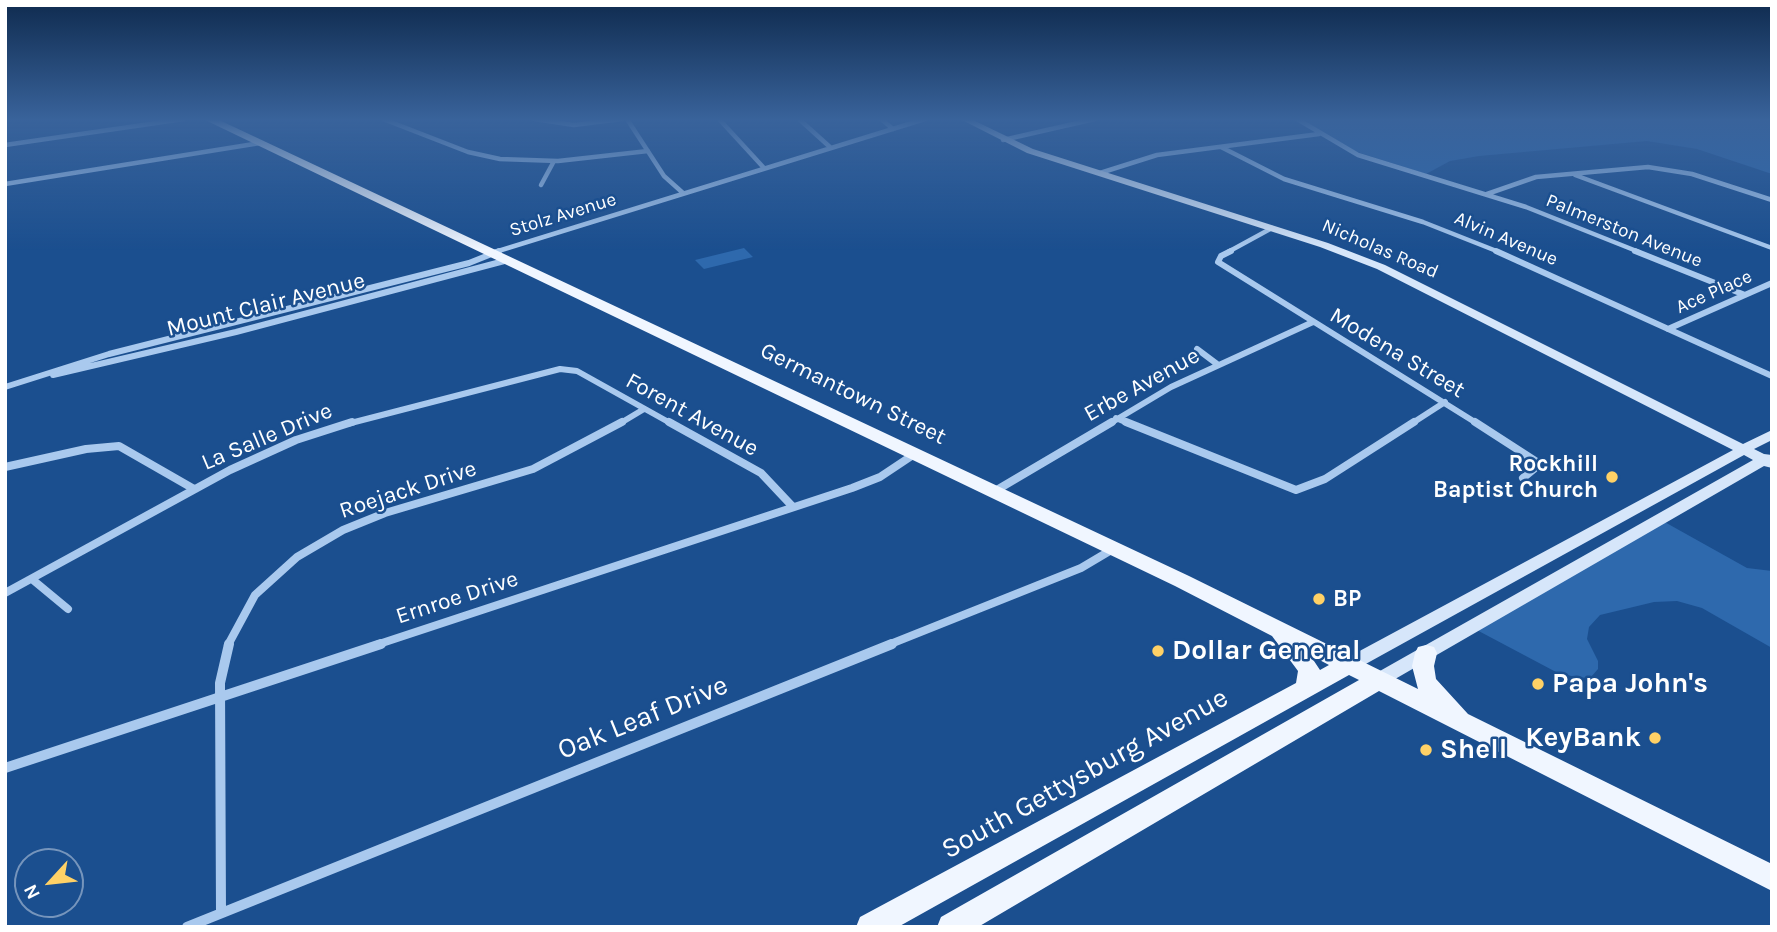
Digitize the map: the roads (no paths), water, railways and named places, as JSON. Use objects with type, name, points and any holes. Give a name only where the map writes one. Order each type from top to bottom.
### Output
[{"type":"main road","name":"Germantown Street","points":[[300,162],[1113,548],[1772,878]]},
{"type":"main road","points":[[1269,625],[1302,657],[1309,669],[1306,688]]},
{"type":"main road","points":[[1426,653],[1423,666],[1426,683],[1470,727]]},
{"type":"main road","name":"South Gettysburg Avenue","points":[[870,927],[1347,666]]},
{"type":"main road","points":[[951,927],[1377,681]]},
{"type":"street","points":[[5,184],[142,162]]},
{"type":"street","points":[[541,186],[553,162]]},
{"type":"street","points":[[655,162],[664,176],[683,193]]},
{"type":"street","points":[[759,162],[764,168]]},
{"type":"street","name":"Stolz Avenue","points":[[492,252],[782,162]]},
{"type":"street","name":"Nicholas Road","points":[[1069,162],[1388,270],[1742,451],[1769,460]]},
{"type":"street","points":[[1100,173],[1132,162]]},
{"type":"street","name":"Alvin Avenue","points":[[1252,162],[1284,179],[1410,218],[1481,244],[1772,376]]},
{"type":"street","name":"Palmerston Avenue","points":[[1380,162],[1487,194],[1575,225],[1745,295]]},
{"type":"street","points":[[1487,194],[1519,181],[1639,166],[1686,172],[1772,201]]},
{"type":"street","points":[[1572,174],[1772,248]]},
{"type":"street","name":"Modena Street","points":[[1272,229],[1217,260],[1540,464],[1523,478]]},
{"type":"street","name":"Mount Clair Avenue","points":[[5,387],[109,354],[469,263],[492,252]]},
{"type":"street","name":"Mount Clair Avenue","points":[[32,379],[173,347],[508,260]]},
{"type":"street","name":"Ace Place","points":[[1668,329],[1772,283]]},
{"type":"street","name":"Erbe Avenue","points":[[994,491],[1116,418],[1217,363],[1313,322]]},
{"type":"street","points":[[1197,349],[1217,363]]},
{"type":"street","name":"Forent Avenue","points":[[564,369],[577,371],[761,473],[793,507]]},
{"type":"street","name":"La Salle Drive","points":[[5,593],[33,580],[194,489],[262,455],[322,431],[564,369]]},
{"type":"street","points":[[1116,418],[1286,488],[1303,489],[1371,451],[1445,402]]},
{"type":"street","name":"Roejack Drive","points":[[221,913],[220,697],[226,652],[240,617],[264,585],[297,557],[329,537],[371,518],[548,463],[644,409]]},
{"type":"street","name":"South Gettysburg Avenue","points":[[1347,666],[1772,434]]},
{"type":"street","points":[[5,467],[86,449],[119,446],[194,489]]},
{"type":"street","name":"Ernroe Drive","points":[[5,768],[870,482],[916,453]]},
{"type":"street","points":[[1377,681],[1769,460]]},
{"type":"street","name":"Oak Leaf Drive","points":[[187,927],[1070,572],[1113,548]]},
{"type":"street","points":[[33,580],[68,609]]},
{"type":"place","name":"Rockhill Baptist Church","points":[[1612,477]]},
{"type":"place","name":"BP","points":[[1319,599]]},
{"type":"place","name":"Dollar General","points":[[1158,651]]},
{"type":"place","name":"Papa John's","points":[[1538,684]]},
{"type":"place","name":"KeyBank","points":[[1655,738]]},
{"type":"place","name":"Shell","points":[[1426,750]]}]
